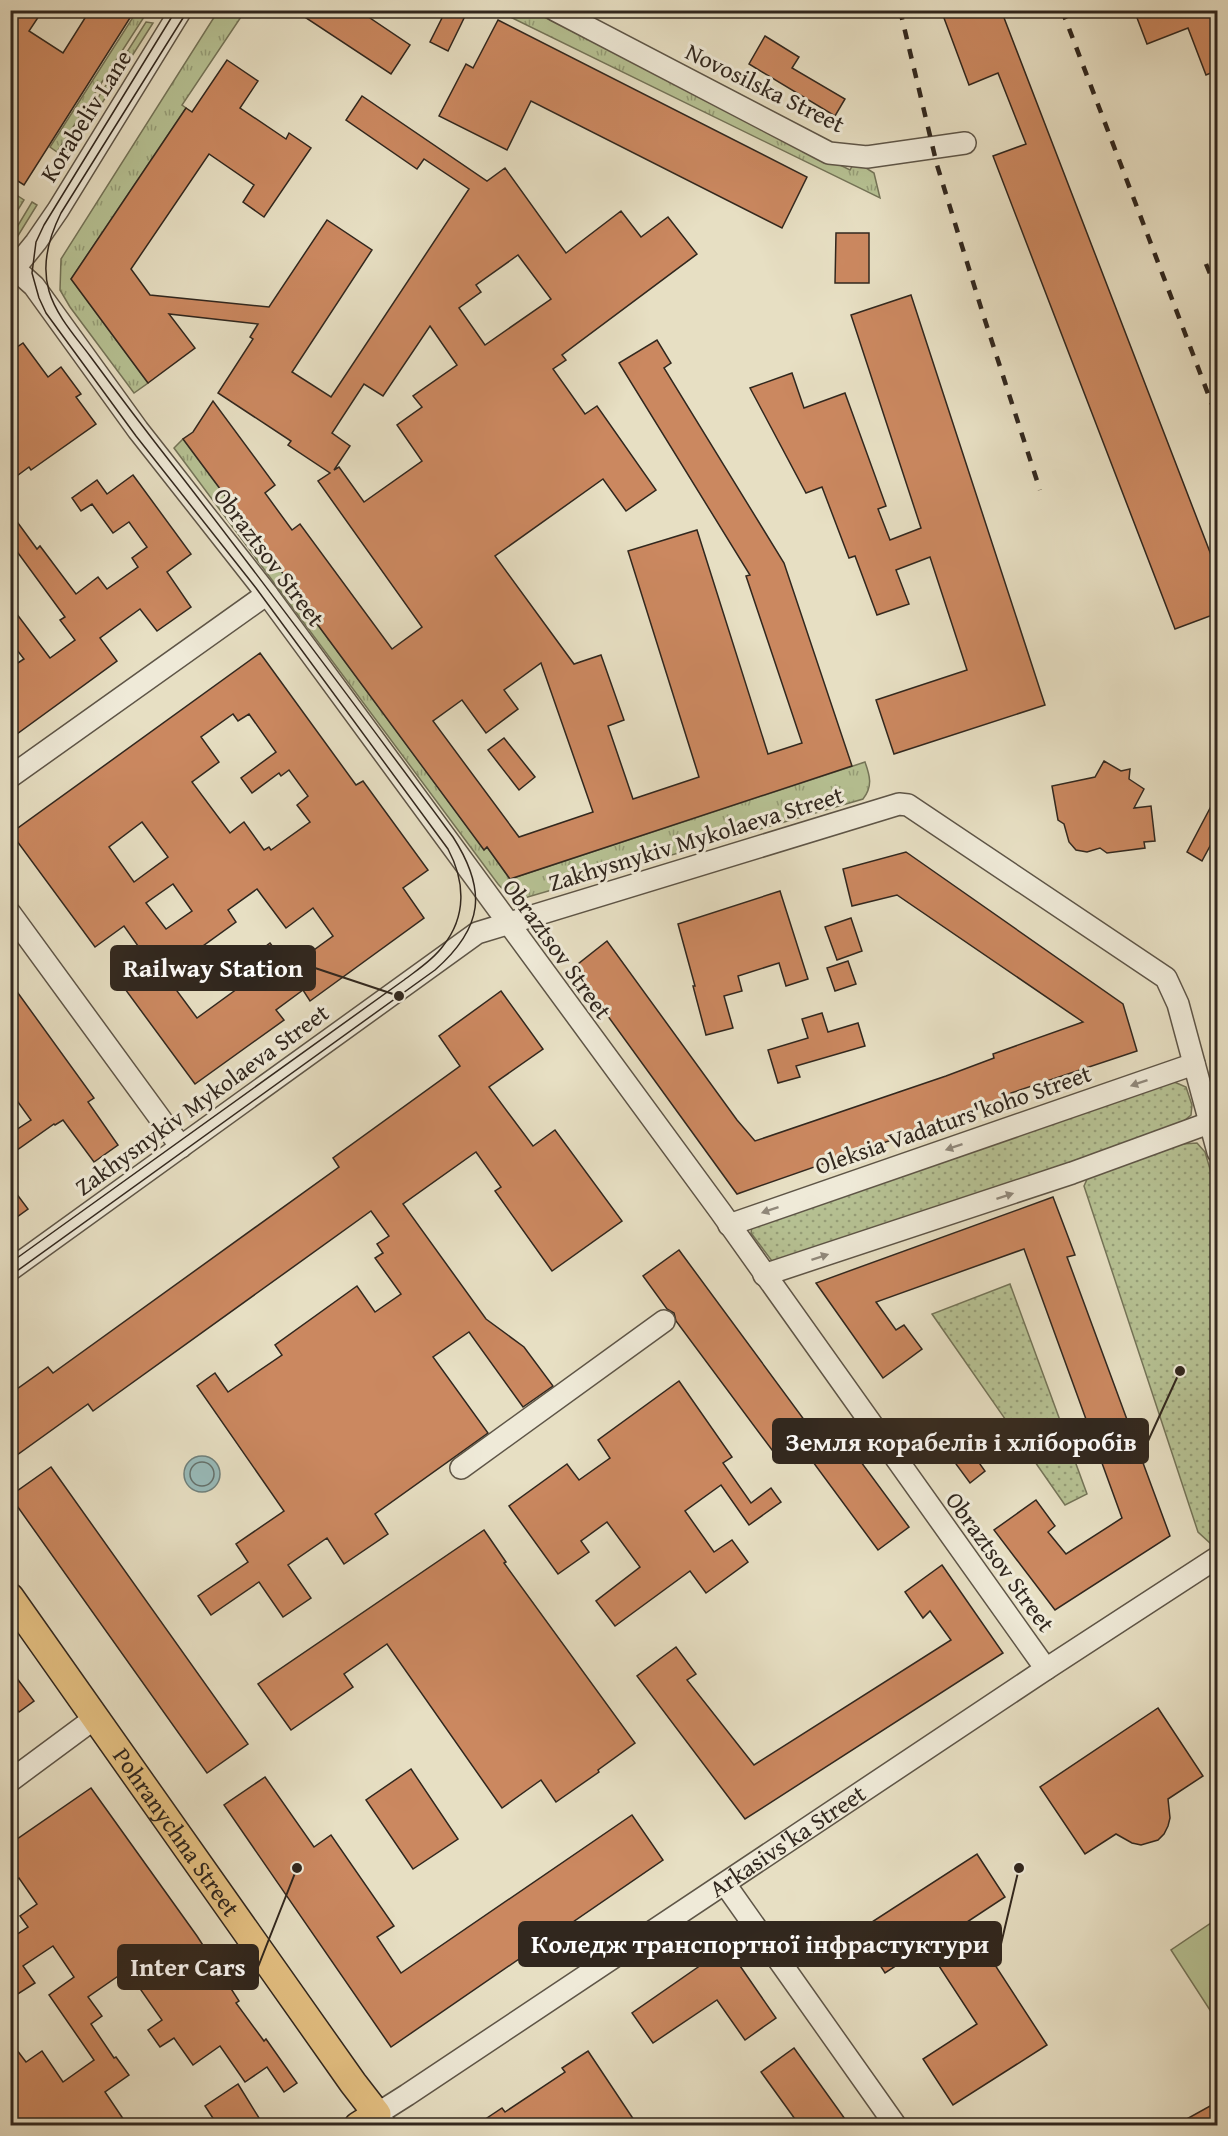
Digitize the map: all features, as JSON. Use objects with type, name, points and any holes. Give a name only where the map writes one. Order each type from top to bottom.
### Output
[{"type":"main road","name":"Pohranychna Street","points":[[10,1597],[352,2083],[373,2122]]},
{"type":"street","name":"Korabeliv Lane","points":[[13,272],[58,210],[182,10]]},
{"type":"street","name":"Novosilska Street","points":[[555,10],[829,153],[867,157],[965,143]]},
{"type":"street","name":"Obraztsov Street","points":[[13,272],[42,296],[138,430],[267,594],[729,1225],[1046,1668]]},
{"type":"street","points":[[10,777],[267,594]]},
{"type":"street","name":"Zakhysnykiv Mykolaeva Street","points":[[10,1270],[477,933],[899,804],[908,805],[1166,978],[1178,1004],[1194,1064]]},
{"type":"street","points":[[10,913],[181,1147]]},
{"type":"street","points":[[1194,1064],[1218,1152]]},
{"type":"street","name":"Oleksia Vadaturs'koho Street","points":[[729,1225],[1194,1064]]},
{"type":"street","points":[[764,1275],[1072,1173],[1209,1123]]},
{"type":"street","points":[[461,1468],[664,1321]]},
{"type":"street","name":"Arkasivs'ka Street","points":[[373,2122],[1046,1668],[1218,1557]]},
{"type":"street","points":[[10,1781],[95,1718]]},
{"type":"street","points":[[725,1884],[896,2126]]},
{"type":"green space","points":[[137,11],[140,11],[144,17],[57,152],[50,147]]},
{"type":"green space","points":[[218,11],[245,11],[182,105],[186,108],[71,279],[148,383],[134,393],[60,290],[61,259]]},
{"type":"green space","points":[[498,11],[532,11],[850,170],[855,161],[874,173],[880,198]]},
{"type":"green space","points":[[146,22],[153,23],[69,155],[66,148]]},
{"type":"green space","points":[[18,196],[24,200],[11,221],[11,207]]},
{"type":"green space","points":[[32,202],[37,205],[11,247],[11,237]]},
{"type":"green space","points":[[183,439],[295,590],[314,609],[309,613],[484,849],[487,847],[510,879],[865,762],[870,781],[866,794],[863,799],[521,899],[510,897],[498,884],[174,448]]},
{"type":"green space","points":[[1172,1081],[1186,1087],[1192,1105],[1191,1115],[1179,1125],[798,1256],[772,1261],[751,1233],[752,1226]]},
{"type":"green space","points":[[1197,1143],[1205,1152],[1218,1196],[1218,1538],[1210,1543],[1198,1532],[1084,1186],[1088,1177],[1182,1144]]},
{"type":"green space","points":[[1010,1284],[1087,1494],[1065,1505],[932,1314]]},
{"type":"green space","points":[[1217,1919],[1217,2021],[1171,1950]]},
{"type":"water","points":[[202,1456],[215,1461],[220,1474],[215,1487],[202,1492],[189,1487],[184,1474],[189,1461]]},
{"type":"building","points":[[10,10],[43,10],[29,31],[63,53],[90,10],[135,10],[24,185],[10,176]]},
{"type":"building","points":[[294,10],[358,10],[410,45],[391,74]]},
{"type":"building","points":[[446,10],[468,10],[448,51],[430,42]]},
{"type":"building","points":[[941,10],[1001,10],[1218,573],[1218,613],[1175,629],[993,156],[1026,144],[998,73],[969,85]]},
{"type":"building","points":[[1134,10],[1218,10],[1218,70],[1206,75],[1188,28],[1147,44]]},
{"type":"building","points":[[498,20],[807,177],[782,228],[531,101],[507,150],[439,116],[466,64],[473,68]]},
{"type":"building","points":[[765,36],[799,57],[792,68],[845,99],[835,116],[749,64]]},
{"type":"building","points":[[227,60],[258,81],[240,108],[286,139],[289,133],[311,148],[264,217],[243,202],[254,185],[209,154],[131,269],[150,295],[269,307],[327,220],[372,250],[292,372],[331,397],[469,189],[424,159],[417,169],[346,120],[362,96],[487,181],[505,168],[566,253],[621,211],[641,237],[668,217],[697,254],[562,355],[566,360],[553,369],[585,414],[597,406],[656,490],[626,511],[603,479],[495,556],[574,664],[601,655],[624,720],[608,726],[633,799],[699,777],[628,551],[697,530],[768,754],[802,743],[746,576],[750,575],[619,363],[657,340],[671,363],[664,368],[784,563],[852,766],[510,879],[487,847],[484,850],[183,439],[193,432],[213,401],[275,485],[265,493],[292,530],[300,524],[392,649],[422,627],[318,481],[330,473],[288,445],[291,441],[218,393],[253,339],[250,337],[258,324],[169,314],[195,348],[148,383],[71,279],[186,108],[192,112]],"holes":[[[518,255],[551,299],[485,345],[459,308],[481,292],[476,285]],[[430,326],[457,365],[413,396],[422,407],[397,425],[422,461],[364,502],[339,467],[334,470],[350,446],[332,433],[364,384],[383,396]],[[541,663],[593,812],[519,837],[433,721],[462,700],[486,733],[518,709],[504,690]]]},
{"type":"building","points":[[836,233],[869,233],[869,283],[835,283]]},
{"type":"building","points":[[911,295],[1045,705],[894,754],[876,700],[967,670],[930,557],[896,570],[909,604],[877,615],[855,556],[849,558],[822,487],[806,493],[750,388],[792,373],[804,408],[845,393],[886,506],[878,509],[890,540],[921,528],[851,315]]},
{"type":"building","points":[[23,343],[48,377],[61,367],[81,394],[76,397],[96,424],[31,470],[29,467],[10,481],[10,352]]},
{"type":"building","points":[[133,475],[191,554],[167,572],[191,607],[157,631],[140,609],[100,638],[117,661],[10,739],[10,668],[24,659],[10,641],[10,605],[50,658],[75,640],[60,620],[65,617],[10,542],[10,512],[37,549],[40,546],[76,594],[98,577],[107,589],[138,567],[132,558],[147,547],[129,522],[113,533],[92,504],[81,511],[72,498],[97,480],[107,494]]},
{"type":"building","points":[[260,653],[356,785],[363,781],[428,870],[403,888],[424,918],[310,1001],[303,990],[276,1010],[284,1020],[195,1084],[114,974],[143,953],[124,926],[95,947],[11,833]],"holes":[[[233,714],[238,721],[249,714],[276,752],[241,778],[252,793],[279,773],[281,776],[289,770],[308,796],[297,805],[310,822],[271,850],[269,847],[264,850],[244,822],[230,833],[192,782],[219,762],[201,737]],[[142,822],[168,857],[134,882],[109,847]],[[173,884],[192,911],[166,929],[146,903]],[[257,889],[286,928],[313,908],[333,936],[289,968],[270,943],[249,959],[259,973],[197,1018],[177,991],[198,976],[185,959],[236,922],[228,910]]]},
{"type":"building","points":[[504,738],[535,777],[519,790],[488,750]]},
{"type":"building","points":[[1104,761],[1121,771],[1130,769],[1129,779],[1144,789],[1134,808],[1151,806],[1155,841],[1144,842],[1145,848],[1107,853],[1100,848],[1087,852],[1076,850],[1069,842],[1064,824],[1058,820],[1052,786],[1095,777]]},
{"type":"building","points":[[1218,793],[1218,831],[1202,861],[1187,852]]},
{"type":"building","points":[[906,852],[1123,1004],[1137,1051],[1011,1093],[1012,1098],[737,1194],[573,968],[607,941],[737,1120],[755,1141],[946,1076],[994,1058],[993,1054],[1083,1022],[897,895],[852,906],[843,869]]},
{"type":"building","points":[[780,891],[808,979],[786,986],[779,963],[738,976],[742,991],[724,996],[733,1028],[706,1035],[678,924]]},
{"type":"building","points":[[851,918],[862,951],[837,960],[825,927]]},
{"type":"building","points":[[848,961],[856,984],[835,991],[827,968]]},
{"type":"building","points":[[10,982],[94,1098],[88,1102],[118,1145],[94,1162],[63,1120],[10,1155],[10,1134],[31,1120],[10,1091]]},
{"type":"building","points":[[501,991],[543,1049],[489,1087],[533,1146],[555,1130],[622,1221],[552,1271],[495,1191],[501,1187],[476,1152],[403,1204],[486,1319],[524,1347],[553,1386],[523,1407],[469,1332],[433,1357],[488,1433],[375,1514],[388,1534],[344,1564],[327,1538],[288,1565],[311,1598],[283,1617],[259,1582],[211,1615],[198,1596],[248,1562],[236,1544],[284,1511],[197,1386],[215,1373],[228,1392],[282,1355],[275,1345],[357,1286],[375,1312],[401,1294],[375,1258],[383,1253],[377,1244],[389,1236],[371,1211],[93,1411],[88,1404],[10,1460],[10,1394],[48,1367],[53,1373],[339,1167],[333,1158],[460,1066],[439,1036]]},
{"type":"building","points":[[822,1013],[828,1032],[858,1023],[865,1046],[796,1066],[800,1077],[778,1083],[768,1050],[808,1038],[802,1019]]},
{"type":"building","points":[[10,1185],[28,1209],[10,1222]]},
{"type":"building","points":[[1053,1197],[1075,1255],[1067,1257],[1170,1536],[1055,1610],[994,1530],[1036,1500],[1055,1526],[1048,1532],[1066,1554],[1122,1518],[1024,1249],[876,1302],[896,1330],[904,1325],[922,1349],[883,1378],[816,1283]]},
{"type":"building","points":[[679,1250],[833,1459],[850,1447],[909,1527],[878,1550],[802,1447],[781,1462],[676,1321],[674,1313],[667,1309],[643,1276]]},
{"type":"building","points":[[679,1381],[732,1457],[723,1463],[751,1503],[771,1488],[781,1502],[749,1525],[721,1485],[685,1511],[714,1552],[732,1540],[748,1562],[706,1593],[690,1571],[615,1626],[596,1601],[640,1567],[607,1522],[581,1541],[589,1552],[558,1574],[509,1506],[567,1464],[579,1480],[610,1458],[598,1440]]},
{"type":"building","points":[[972,1453],[985,1471],[970,1483],[956,1464]]},
{"type":"building","points":[[51,1467],[248,1744],[207,1773],[10,1496]]},
{"type":"building","points":[[484,1530],[506,1562],[504,1563],[635,1743],[556,1802],[541,1780],[502,1808],[387,1644],[344,1674],[353,1687],[291,1730],[258,1684]]},
{"type":"building","points":[[942,1565],[1003,1653],[745,1819],[637,1676],[676,1647],[696,1674],[687,1680],[754,1765],[951,1640],[930,1611],[923,1618],[905,1592]]},
{"type":"building","points":[[10,1669],[34,1701],[19,1712],[10,1700]]},
{"type":"building","points":[[1158,1708],[1203,1776],[1168,1799],[1170,1818],[1164,1834],[1158,1840],[1141,1845],[1116,1834],[1085,1854],[1040,1787]]},
{"type":"building","points":[[411,1769],[458,1839],[413,1869],[366,1800]]},
{"type":"building","points":[[265,1777],[314,1847],[331,1835],[394,1926],[377,1937],[401,1973],[632,1815],[663,1860],[391,2047],[224,1805]]},
{"type":"building","points":[[91,1788],[197,1936],[239,2001],[236,2003],[264,2041],[266,2039],[297,2083],[284,2092],[267,2067],[245,2082],[220,2046],[193,2065],[174,2038],[160,2047],[148,2030],[162,2020],[127,1970],[88,1997],[102,2016],[91,2024],[114,2058],[116,2057],[129,2075],[105,2092],[128,2126],[10,2126],[10,2041],[26,2062],[42,2051],[63,2082],[94,2060],[49,1995],[74,1977],[53,1946],[23,1966],[35,1983],[10,1999],[10,1939],[28,1927],[20,1916],[37,1904],[19,1878],[10,1884],[10,1844]]},
{"type":"building","points":[[977,1854],[1005,1897],[967,1922],[1047,2045],[953,2105],[923,2059],[977,2024],[926,1946],[885,1973],[858,1931]]},
{"type":"building","points":[[727,1947],[776,2018],[745,2040],[717,2000],[653,2043],[632,2013]]},
{"type":"building","points":[[794,2048],[850,2126],[800,2126],[761,2072]]},
{"type":"building","points":[[588,2051],[638,2126],[585,2126],[580,2119],[570,2126],[475,2126],[502,2108],[505,2112],[565,2072],[562,2068]]},
{"type":"building","points":[[238,2084],[264,2126],[218,2126],[205,2106]]},
{"type":"building","points":[[1210,2106],[1218,2120],[1218,2126],[1174,2126]]},
{"type":"tram line","points":[[10,1263],[425,965],[451,935],[460,911],[458,873],[448,849],[256,588],[136,436],[46,313],[39,298],[32,273],[36,242],[44,225],[176,10]]},
{"type":"tram line","points":[[10,1276],[435,970],[463,939],[471,923],[475,907],[475,891],[471,874],[453,837],[280,605],[72,333],[56,308],[49,291],[46,261],[53,232],[61,213],[188,10]]},
{"type":"railway","points":[[900,10],[937,165],[1040,490]]},
{"type":"railway","points":[[1062,10],[1218,420]]},
{"type":"railway","points":[[1206,264],[1218,293]]},
{"type":"place","name":"Railway Station","points":[[399,996]]},
{"type":"place","name":"Земля корабелів і хліборобів","points":[[1180,1371]]},
{"type":"place","name":"Inter Cars","points":[[297,1868]]},
{"type":"place","name":"Коледж транспортної інфрастуктури","points":[[1019,1868]]}]
